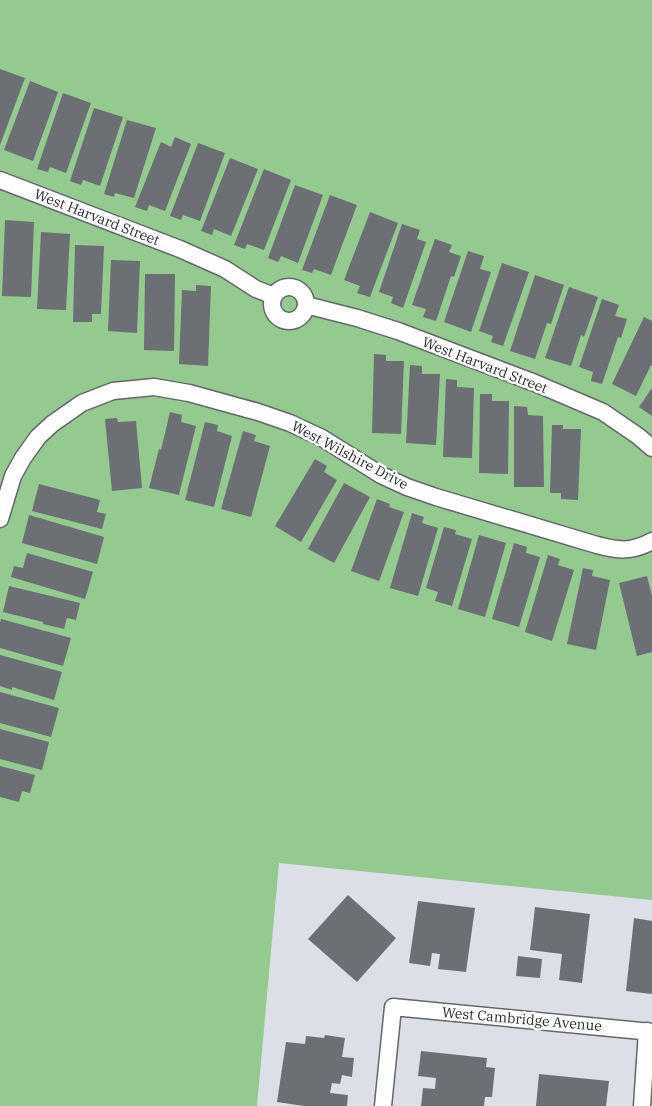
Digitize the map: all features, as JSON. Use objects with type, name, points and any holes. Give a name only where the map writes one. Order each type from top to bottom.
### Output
[{"type":"street","name":"West Harvard Street","points":[[0,180],[180,249],[225,269],[256,290],[274,296]]},
{"type":"street","points":[[283,288],[298,290],[303,294],[306,305],[303,315],[292,322],[285,322],[279,319],[272,308],[274,296],[283,288]]},
{"type":"street","name":"West Harvard Street","points":[[306,305],[398,331],[535,383],[603,412],[652,448]]},
{"type":"street","name":"West Wilshire Drive","points":[[0,519],[16,470],[38,437],[52,424],[82,403],[113,390],[154,387],[189,393],[290,423],[322,438],[381,475],[406,487],[436,497],[597,546],[616,550],[631,549],[652,541]]},
{"type":"street","name":"West Cambridge Avenue","points":[[383,1106],[393,1007],[650,1031]]},
{"type":"street","points":[[642,1106],[650,1031]]},
{"type":"green space","points":[[0,0],[652,0],[652,900],[279,863],[257,1106],[0,1106]]},
{"type":"building","points":[[0,69],[25,78],[0,145]]},
{"type":"building","points":[[30,81],[58,92],[33,161],[4,150]]},
{"type":"building","points":[[63,93],[91,103],[66,173],[50,167],[48,172],[37,169]]},
{"type":"building","points":[[94,108],[123,117],[100,186],[83,180],[81,185],[70,181]]},
{"type":"building","points":[[127,120],[156,128],[134,198],[115,193],[114,197],[104,194]]},
{"type":"building","points":[[175,137],[191,144],[165,211],[149,205],[147,211],[135,207],[161,142],[171,147]]},
{"type":"building","points":[[198,143],[225,153],[200,221],[183,215],[181,220],[170,216]]},
{"type":"building","points":[[230,158],[258,169],[231,236],[214,229],[212,235],[201,231]]},
{"type":"building","points":[[264,169],[291,180],[264,250],[247,244],[245,249],[234,245]]},
{"type":"building","points":[[295,185],[323,195],[298,263],[281,256],[278,262],[268,258]]},
{"type":"building","points":[[330,195],[357,205],[331,275],[314,269],[312,273],[302,270]]},
{"type":"building","points":[[370,212],[398,223],[370,297],[357,293],[360,286],[344,280]]},
{"type":"building","points":[[5,220],[34,222],[31,297],[2,296]]},
{"type":"building","points":[[402,224],[420,230],[417,239],[426,242],[403,308],[391,303],[393,297],[379,292]]},
{"type":"building","points":[[41,232],[70,234],[66,310],[37,309]]},
{"type":"building","points":[[435,239],[452,245],[449,252],[461,256],[454,277],[451,276],[436,321],[423,317],[426,309],[412,305]]},
{"type":"building","points":[[75,245],[104,246],[101,314],[92,314],[92,322],[73,322]]},
{"type":"building","points":[[468,251],[484,256],[480,269],[491,272],[471,332],[444,322]]},
{"type":"building","points":[[111,260],[140,261],[137,333],[108,331]]},
{"type":"building","points":[[502,263],[529,272],[503,346],[491,342],[493,336],[479,331]]},
{"type":"building","points":[[145,274],[175,274],[174,351],[144,350]]},
{"type":"building","points":[[535,275],[564,285],[551,324],[547,323],[535,359],[510,351]]},
{"type":"building","points":[[196,285],[211,286],[208,366],[179,364],[182,290],[196,291]]},
{"type":"building","points":[[569,287],[598,297],[584,337],[581,335],[571,366],[545,358]]},
{"type":"building","points":[[602,299],[619,305],[615,316],[627,319],[621,338],[618,337],[602,384],[591,381],[593,372],[579,367]]},
{"type":"building","points":[[644,317],[652,321],[652,366],[636,396],[612,384]]},
{"type":"building","points":[[374,354],[386,355],[386,361],[404,361],[401,434],[372,433]]},
{"type":"building","points":[[410,365],[422,366],[422,374],[440,374],[436,445],[406,443]]},
{"type":"building","points":[[446,379],[457,380],[457,387],[474,388],[472,458],[443,457]]},
{"type":"building","points":[[652,388],[652,416],[639,407]]},
{"type":"building","points":[[480,394],[492,394],[492,401],[509,401],[508,474],[479,473]]},
{"type":"building","points":[[514,406],[527,407],[528,415],[543,416],[544,487],[514,487]]},
{"type":"building","points":[[170,412],[182,415],[181,422],[196,426],[179,495],[149,488]]},
{"type":"building","points":[[117,418],[118,422],[136,421],[142,488],[112,491],[105,419]]},
{"type":"building","points":[[205,422],[218,425],[217,431],[232,436],[214,507],[185,500]]},
{"type":"building","points":[[552,425],[563,425],[563,429],[581,429],[578,500],[561,499],[561,493],[550,493]]},
{"type":"building","points":[[243,431],[256,435],[254,441],[270,446],[251,517],[221,509]]},
{"type":"building","points":[[315,459],[327,466],[324,472],[337,480],[301,542],[275,526]]},
{"type":"building","points":[[344,483],[370,497],[334,563],[308,549]]},
{"type":"building","points":[[39,484],[100,500],[97,512],[106,514],[102,529],[32,511]]},
{"type":"building","points":[[377,499],[390,504],[389,507],[404,512],[379,581],[351,571]]},
{"type":"building","points":[[412,513],[424,517],[422,523],[438,528],[418,596],[390,588]]},
{"type":"building","points":[[29,515],[104,537],[97,564],[22,543]]},
{"type":"building","points":[[444,527],[456,530],[455,534],[472,539],[452,606],[435,601],[438,592],[426,588]]},
{"type":"building","points":[[479,535],[506,543],[485,617],[458,609]]},
{"type":"building","points":[[514,543],[527,547],[526,553],[540,557],[519,627],[492,619]]},
{"type":"building","points":[[27,553],[93,572],[85,599],[11,577],[14,566],[23,568]]},
{"type":"building","points":[[548,555],[560,559],[558,565],[574,570],[552,641],[525,632]]},
{"type":"building","points":[[583,568],[593,570],[592,576],[610,580],[596,650],[567,644]]},
{"type":"building","points":[[647,576],[652,596],[652,652],[637,656],[619,583]]},
{"type":"building","points":[[9,586],[80,603],[76,620],[67,618],[64,629],[3,612]]},
{"type":"building","points":[[1,619],[71,638],[63,666],[0,648]]},
{"type":"building","points":[[0,655],[62,672],[54,700],[12,687],[12,690],[0,686]]},
{"type":"building","points":[[0,692],[59,708],[51,737],[0,723]]},
{"type":"building","points":[[0,729],[49,742],[42,770],[0,759]]},
{"type":"building","points":[[0,766],[35,775],[30,793],[22,791],[19,802],[0,797]]},
{"type":"building","points":[[348,895],[396,938],[357,982],[308,939]]},
{"type":"building","points":[[418,901],[475,908],[466,972],[438,969],[440,954],[432,953],[430,966],[409,963]]},
{"type":"building","points":[[535,907],[590,914],[582,983],[559,980],[562,954],[530,950]]},
{"type":"building","points":[[634,918],[652,921],[652,994],[626,991]]},
{"type":"building","points":[[518,956],[542,959],[540,978],[516,976]]},
{"type":"building","points":[[325,1035],[345,1038],[342,1057],[354,1058],[352,1077],[342,1075],[340,1084],[332,1083],[330,1093],[348,1095],[347,1106],[304,1106],[277,1102],[286,1042],[305,1044],[306,1036],[324,1038]]},
{"type":"building","points":[[421,1051],[487,1058],[486,1067],[495,1068],[492,1097],[485,1097],[484,1106],[421,1106],[423,1088],[435,1089],[436,1078],[418,1076]]},
{"type":"building","points":[[539,1074],[609,1081],[606,1106],[536,1106]]}]
